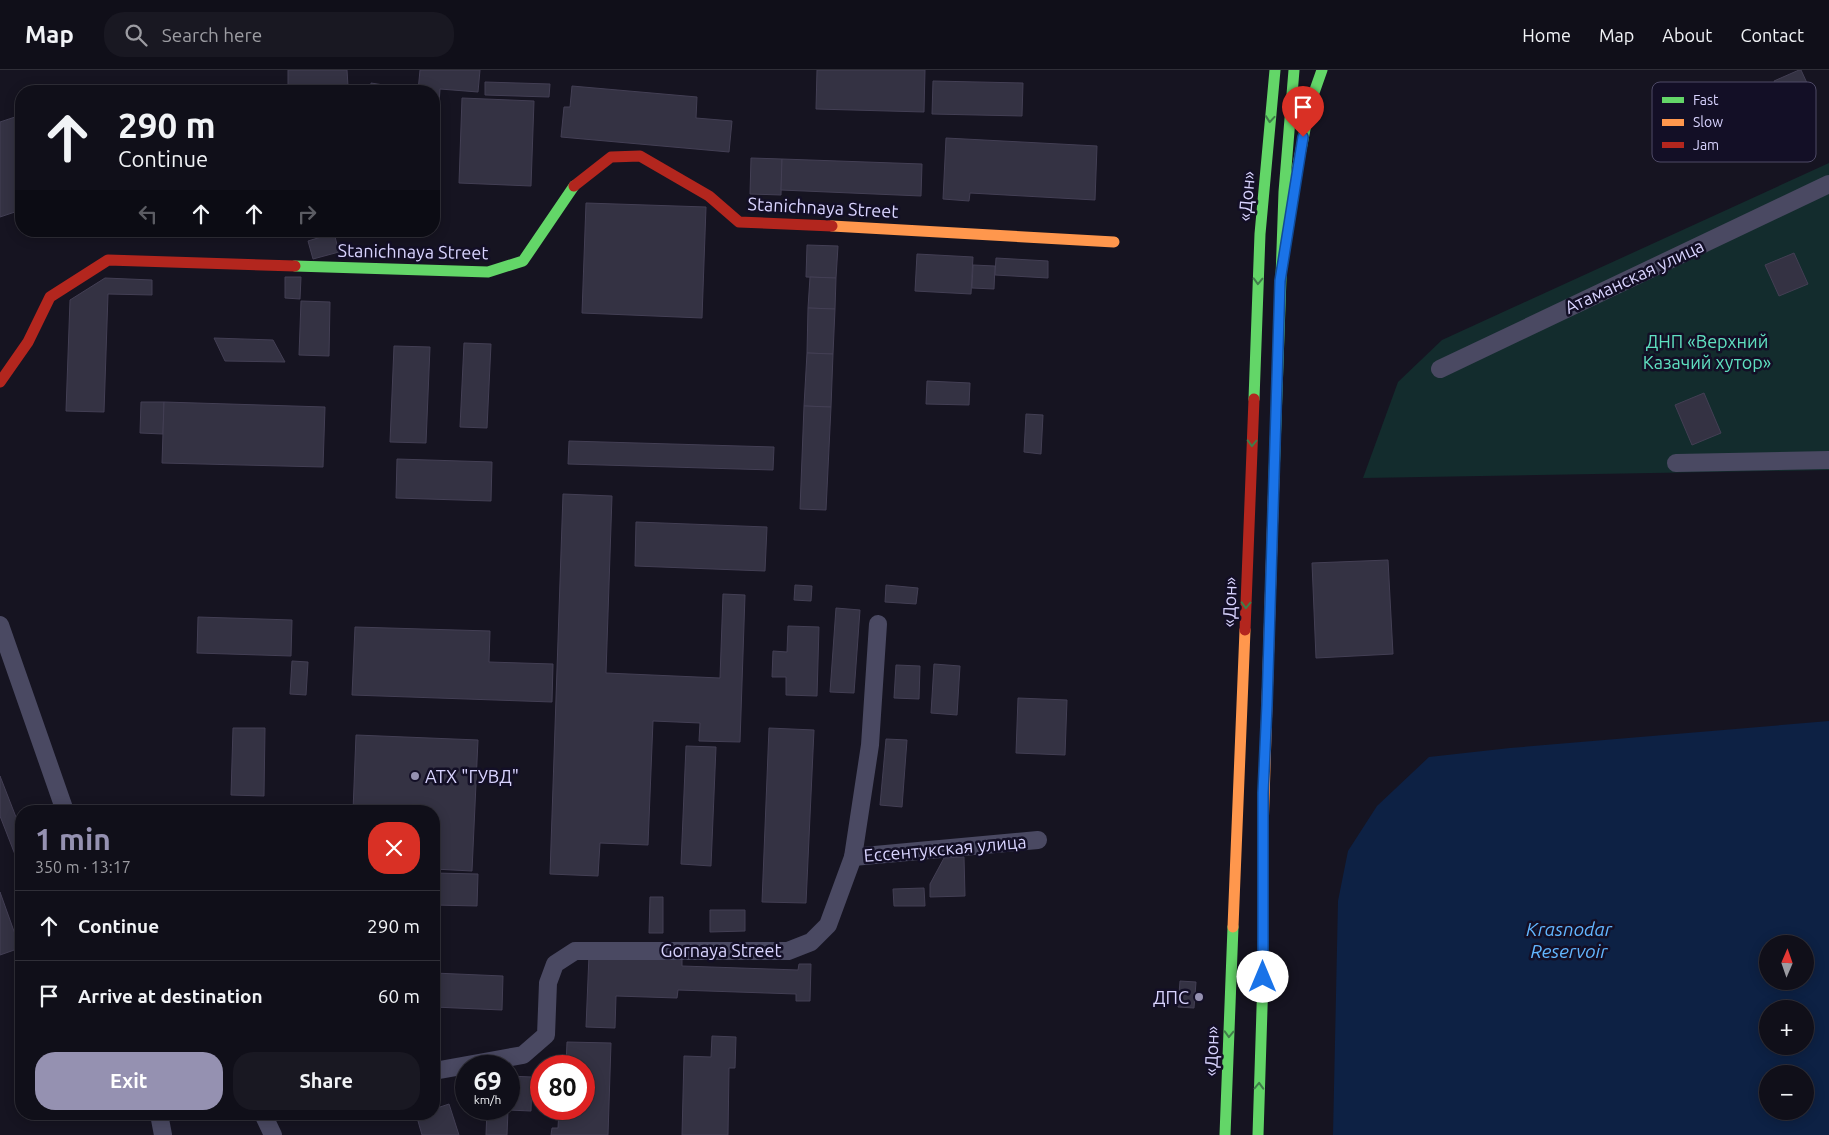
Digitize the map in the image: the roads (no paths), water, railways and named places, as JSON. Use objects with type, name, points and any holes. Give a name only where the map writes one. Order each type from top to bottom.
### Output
[{"type":"main road","name":"«Дон»","points":[[1225,1135],[1260,234],[1274,70]]},
{"type":"main road","points":[[1258,1135],[1263,977],[1263,793],[1280,281],[1284,192],[1294,70]]},
{"type":"main road","points":[[1280,281],[1296,170],[1310,104],[1322,70]]},
{"type":"main road","name":"Stanichnaya Street","points":[[0,382],[28,342],[50,297],[108,260],[488,272],[524,261],[573,186],[611,157],[640,156],[709,196],[739,222],[1114,242]]},
{"type":"street","name":"Атаманская улица","points":[[1440,369],[1829,184]]},
{"type":"street","points":[[1676,462],[1829,460]]},
{"type":"street","name":"Gornaya Street","points":[[440,1070],[523,1055],[546,1035],[548,983],[555,964],[575,951],[788,951],[811,942],[828,925],[853,857],[870,745],[878,624]]},
{"type":"street","points":[[0,625],[63,805]]},
{"type":"street","name":"Ессентукская улица","points":[[853,857],[1038,840]]},
{"type":"street","points":[[160,1120],[162,1135]]},
{"type":"street","points":[[266,1120],[272,1135]]},
{"type":"water","name":"Krasnodar Reservoir","points":[[1829,721],[1829,1135],[1333,1135],[1338,901],[1348,851],[1377,806],[1429,757],[1510,748]]},
{"type":"place","name":"АТХ \"ГУВД\"","points":[[415,776]]},
{"type":"place","name":"ДПС","points":[[1199,997]]},
{"type":"park label","name":"ДНП «Верхний Казачий хутор»","points":[[1707,351]]}]
